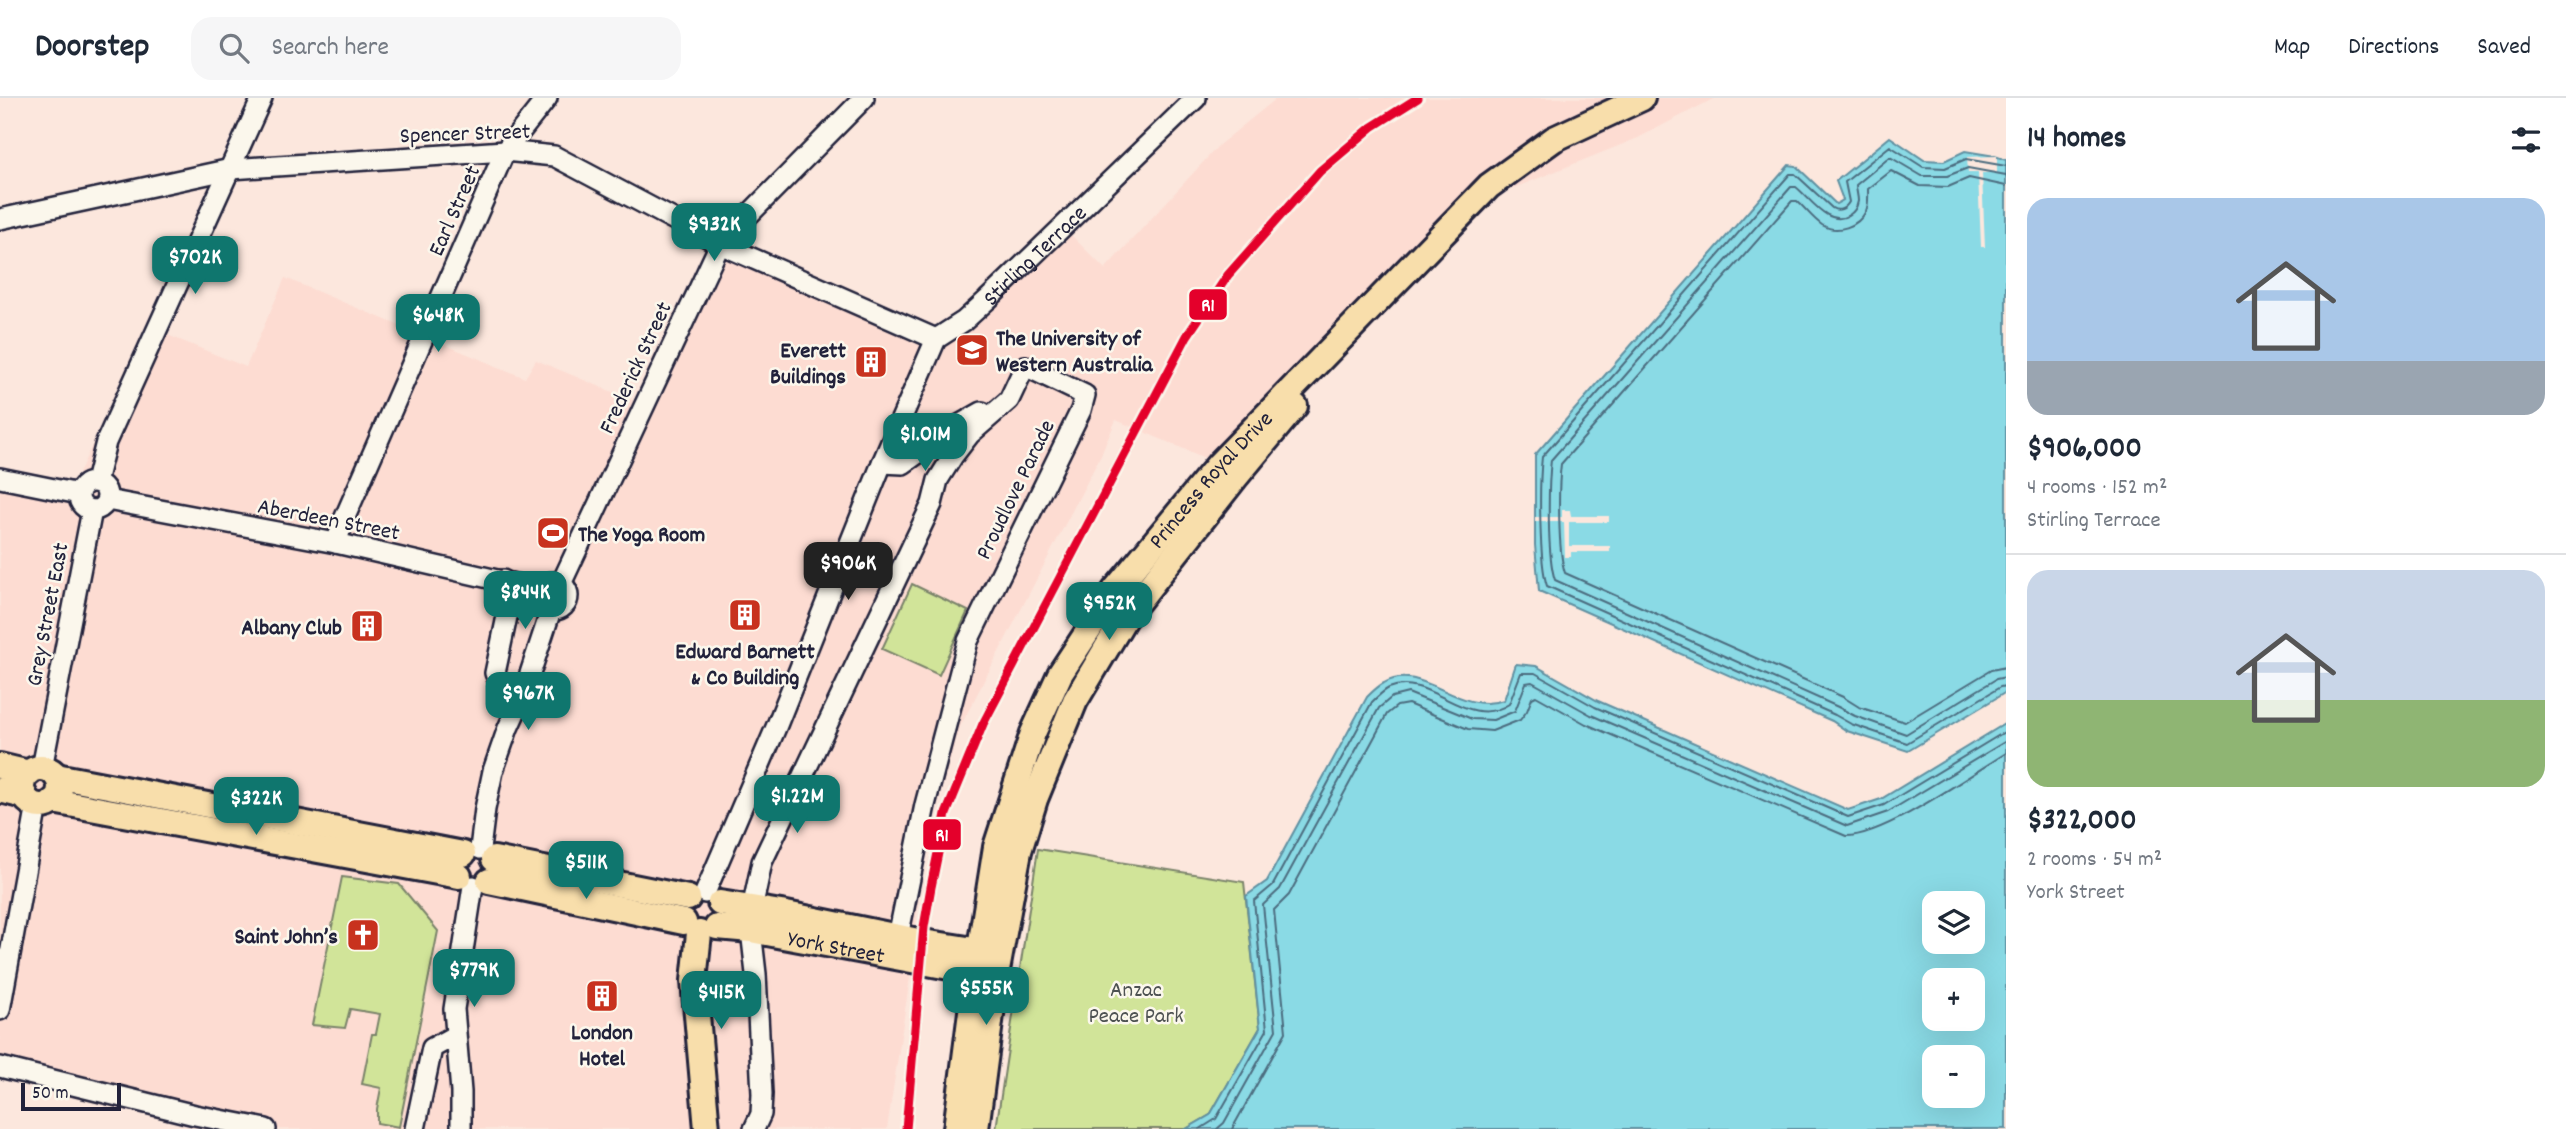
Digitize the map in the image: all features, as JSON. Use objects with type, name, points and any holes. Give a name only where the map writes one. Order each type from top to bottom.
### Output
[{"type":"main road","name":"Princess Royal Drive","points":[[976,1129],[988,963],[985,907],[996,847],[1032,733],[1060,674],[1115,590],[1227,471],[1432,242],[1489,186],[1554,139],[1642,98]]},
{"type":"main road","name":"Princess Royal Drive","points":[[957,1119],[988,963],[1019,851],[1035,799],[1075,701],[1124,619],[1227,471]]},
{"type":"main road","name":"York Street","points":[[0,766],[40,787]]},
{"type":"main road","name":"York Street","points":[[0,790],[40,787],[702,913],[751,919],[896,947],[935,951],[988,963]]},
{"type":"main road","points":[[957,1119],[964,1034],[963,1005],[935,951],[976,931],[985,907]]},
{"type":"main road","points":[[702,913],[694,981],[707,1129]]},
{"type":"street","points":[[96,482],[106,442],[262,98]]},
{"type":"street","name":"Earl Street","points":[[336,543],[505,151],[547,98]]},
{"type":"street","name":"Frederick Street","points":[[561,584],[720,244],[864,98]]},
{"type":"street","name":"Stirling Terrace","points":[[936,340],[964,321],[987,300],[1196,98]]},
{"type":"street","name":"Spencer Street","points":[[0,219],[231,169],[505,151],[554,156],[720,244],[936,340]]},
{"type":"street","points":[[702,913],[882,463],[936,340]]},
{"type":"street","name":"Proudlove Parade","points":[[754,1129],[761,1114],[762,1094],[751,919],[762,862],[932,504],[938,480],[970,434],[1009,400],[1025,366],[1085,395],[1081,410],[968,641],[925,805],[896,947]]},
{"type":"street","points":[[882,463],[902,464],[952,429],[1009,400]]},
{"type":"street","points":[[0,478],[79,494]]},
{"type":"street","points":[[96,482],[106,491],[99,505],[80,503],[79,494],[84,486],[96,482]]},
{"type":"street","name":"Aberdeen Street","points":[[99,505],[336,543],[541,590]]},
{"type":"street","name":"Grey Street East","points":[[0,1010],[40,787],[99,505]]},
{"type":"street","points":[[503,580],[509,607],[495,673],[500,685],[523,695]]},
{"type":"street","points":[[547,583],[561,584],[567,591],[567,601],[561,608],[551,610],[541,603],[541,590],[547,583]]},
{"type":"street","points":[[461,1129],[461,1092],[454,1036],[455,991],[485,809],[493,771],[523,695],[551,610]]},
{"type":"street","points":[[415,1129],[432,1048],[454,1036]]},
{"type":"street","points":[[0,1067],[195,1122],[266,1129]]},
{"type":"shaded area","points":[[1277,98],[1715,98],[1638,138],[1489,198],[1219,464],[1116,420],[1100,457],[959,729],[923,855],[911,971],[887,1129],[262,1129],[0,1067],[0,478],[70,492],[148,327],[246,367],[285,278],[525,378],[536,360],[644,405],[720,244],[936,339],[1054,218],[1105,269],[1219,145]]},
{"type":"green space","points":[[912,584],[968,611],[939,675],[882,649]]},
{"type":"green space","name":"Anzac Peace Park","points":[[1038,849],[1244,882],[1260,1028],[1210,1115],[1186,1129],[996,1129]]},
{"type":"green space","points":[[342,877],[399,884],[438,931],[399,1127],[377,1123],[381,1088],[362,1084],[372,1034],[376,1034],[380,1014],[350,1009],[345,1028],[312,1025]]},
{"type":"water","points":[[1890,137],[1924,160],[1944,161],[1965,151],[2006,160],[2006,692],[1908,751],[1847,731],[1832,721],[1539,591],[1535,545],[1535,455],[1789,165],[1796,166],[1836,204],[1843,200],[1836,181]]},
{"type":"water","points":[[1516,664],[1536,666],[1598,701],[1848,810],[1881,799],[2006,723],[2006,1129],[1186,1129],[1210,1115],[1260,1028],[1246,896],[1267,881],[1367,697],[1382,684],[1398,678],[1413,679],[1471,701],[1487,703],[1504,700]]},
{"type":"pier","points":[[1997,156],[1997,173],[1982,173],[1985,247],[1981,247],[1978,173],[1968,173],[1967,157]]},
{"type":"pier","points":[[1562,510],[1570,510],[1571,516],[1609,516],[1609,522],[1569,522],[1569,546],[1610,546],[1610,552],[1571,552],[1571,557],[1565,557],[1564,522],[1535,522],[1535,517],[1562,517]]},
{"type":"transit line","name":"R1","points":[[906,1129],[924,927],[931,887],[946,814],[983,724],[1187,336],[1228,275],[1320,171],[1372,127],[1418,98]]},
{"type":"place","name":"The University of Western Australia","points":[[972,350]]},
{"type":"place","name":"Everett Buildings","points":[[871,362]]},
{"type":"place","name":"The Yoga Room","points":[[553,533]]},
{"type":"place","name":"Edward Barnett & Co Building","points":[[745,615]]},
{"type":"place","name":"Albany Club","points":[[367,626]]},
{"type":"place","name":"Saint John’s","points":[[363,935]]},
{"type":"place","name":"London Hotel","points":[[602,996]]}]
